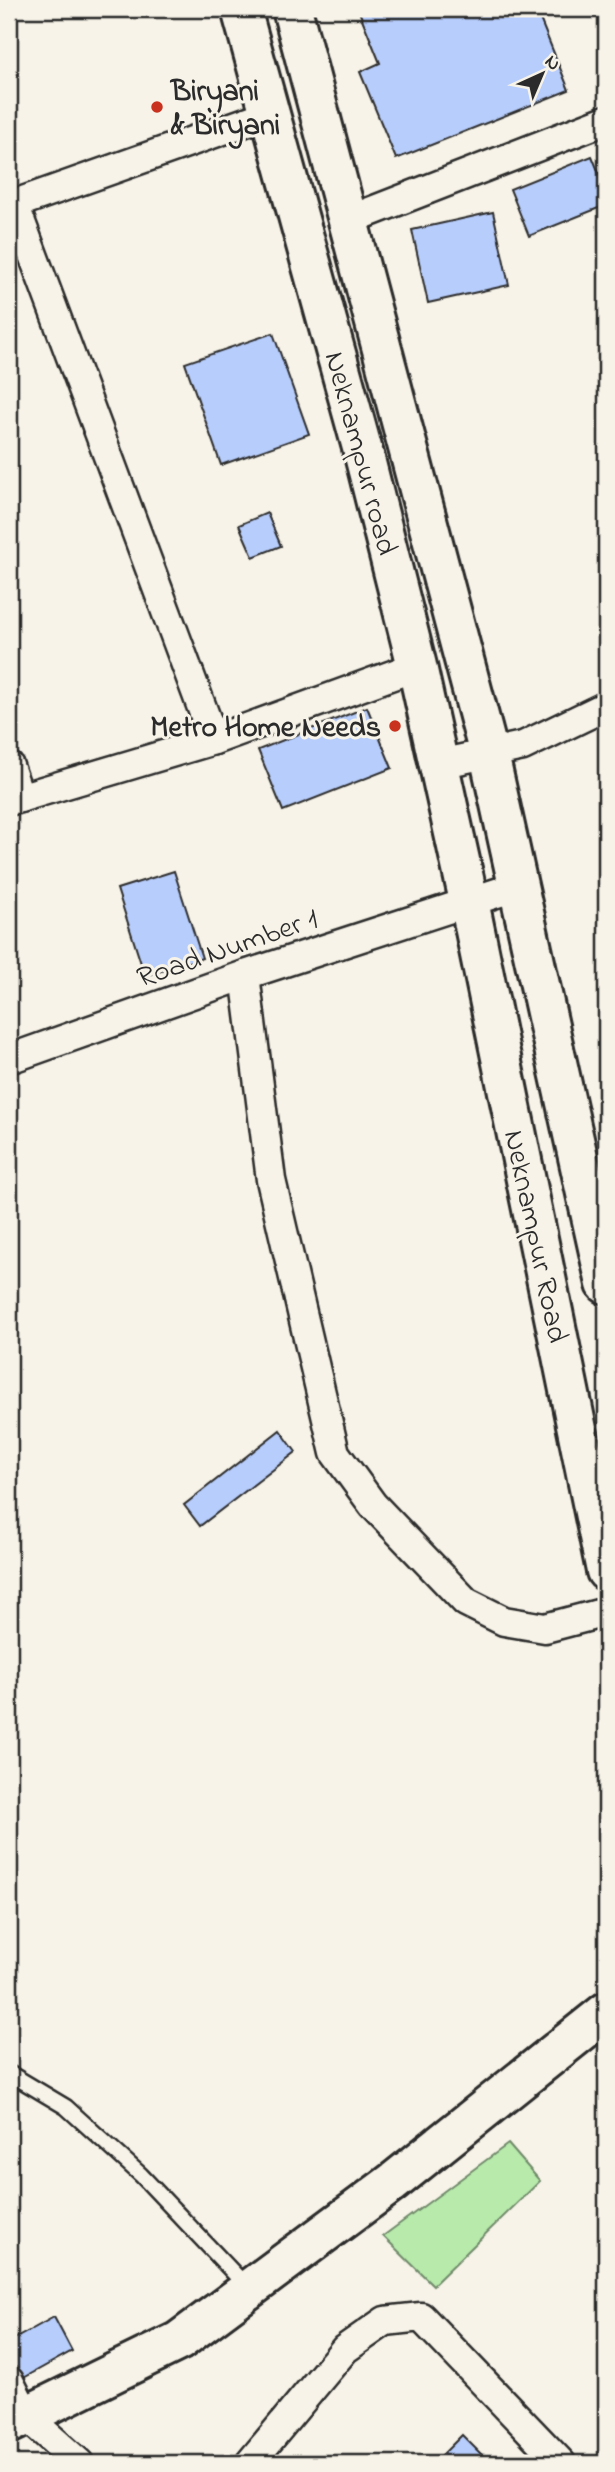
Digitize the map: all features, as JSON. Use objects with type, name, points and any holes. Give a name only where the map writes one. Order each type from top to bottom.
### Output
[{"type":"street","name":"Neknampur road","points":[[241,9],[417,666],[469,901]]},
{"type":"street","name":"Neknampur road","points":[[292,9],[489,754],[518,886]]},
{"type":"street","points":[[214,740],[11,205],[271,113]]},
{"type":"street","points":[[349,220],[606,120]]},
{"type":"street","points":[[9,766],[14,799],[214,740],[417,666]]},
{"type":"street","points":[[439,764],[523,746],[606,706]]},
{"type":"street","name":"Road Number 1","points":[[9,1059],[245,975],[518,886]]},
{"type":"street","name":"Neknampur Road","points":[[518,886],[606,1284]]},
{"type":"street","name":"Neknampur Road","points":[[469,901],[606,1571]]},
{"type":"street","points":[[245,975],[271,1180],[335,1452],[373,1505],[466,1602],[504,1621],[545,1628],[606,1612]]},
{"type":"street","points":[[18,2421],[179,2341],[392,2183],[606,2012]]},
{"type":"street","points":[[250,2463],[345,2349],[385,2321],[421,2317],[561,2463]]},
{"type":"street","points":[[9,2381],[18,2421],[79,2463]]},
{"type":"lane","points":[[9,2073],[66,2107],[85,2124],[141,2175],[249,2289]]},
{"type":"green space","points":[[508,2144],[540,2181],[433,2285],[383,2236]]},
{"type":"building","points":[[358,9],[536,9],[569,90],[396,159],[360,72],[380,63]]},
{"type":"building","points":[[592,156],[606,190],[606,205],[529,236],[510,189]]},
{"type":"building","points":[[493,212],[509,285],[428,303],[412,230]]},
{"type":"building","points":[[273,333],[309,434],[221,465],[185,363]]},
{"type":"building","points":[[267,513],[281,546],[253,557],[239,525]]},
{"type":"building","points":[[367,707],[392,768],[283,811],[258,750]]},
{"type":"building","points":[[606,798],[606,820],[598,802]]},
{"type":"building","points":[[174,871],[202,958],[145,976],[117,889]]},
{"type":"building","points":[[280,1430],[296,1452],[200,1526],[184,1505]]},
{"type":"building","points":[[54,2317],[72,2351],[20,2380],[9,2360],[9,2342]]},
{"type":"building","points":[[462,2435],[490,2463],[434,2463]]},
{"type":"place","name":"Biryani & Biryani","points":[[157,107]]},
{"type":"place","name":"Metro Home Needs","points":[[395,726]]}]
